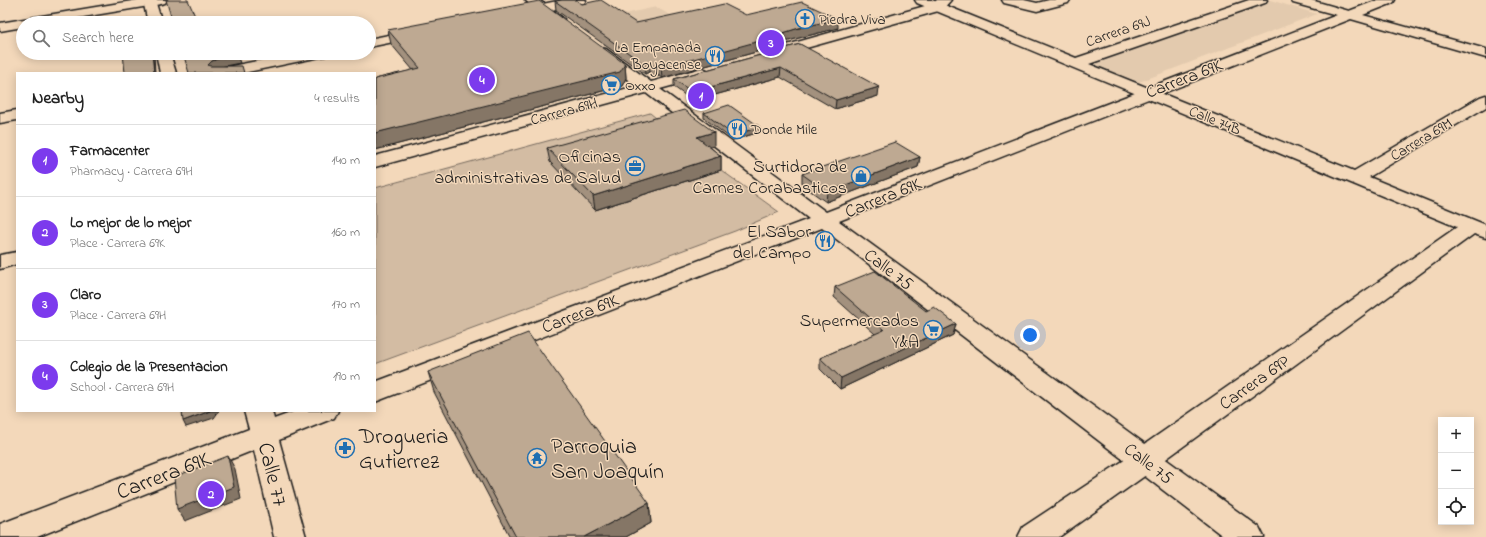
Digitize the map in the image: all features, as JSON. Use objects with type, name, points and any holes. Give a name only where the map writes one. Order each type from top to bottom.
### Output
[{"type":"street","points":[[504,16],[536,4],[580,0]]},
{"type":"street","name":"Calle 74B","points":[[921,0],[941,3],[1076,63],[1479,229]]},
{"type":"street","points":[[1008,0],[1038,7],[1064,0]]},
{"type":"street","name":"Carrera 69J","points":[[1076,63],[1261,0]]},
{"type":"street","points":[[1297,0],[1486,54]]},
{"type":"street","name":"Carrera 69K","points":[[376,392],[824,220],[1148,92],[1389,0]]},
{"type":"street","points":[[65,16],[153,1],[154,16]]},
{"type":"street","points":[[760,57],[941,3],[959,2]]},
{"type":"street","name":"Calle 75","points":[[536,4],[1248,537]]},
{"type":"street","points":[[0,27],[16,24]]},
{"type":"street","points":[[376,42],[429,31]]},
{"type":"street","points":[[165,60],[168,72]]},
{"type":"street","points":[[227,72],[286,60]]},
{"type":"street","name":"Carrera 69H","points":[[376,162],[714,70]]},
{"type":"street","name":"Carrera 69M","points":[[1355,178],[1486,100]]},
{"type":"street","points":[[0,118],[16,115]]},
{"type":"street","name":"Carrera 69P","points":[[1034,537],[1479,229]]},
{"type":"street","points":[[0,262],[16,258]]},
{"type":"street","name":"Carrera 69K","points":[[2,537],[261,423],[319,412]]},
{"type":"street","name":"Calle 77","points":[[261,423],[290,537]]},
{"type":"shaded area","points":[[1264,0],[1270,0],[1317,14],[1139,82],[1087,62]]},
{"type":"shaded area","points":[[656,7],[675,18],[626,30],[580,24]]},
{"type":"shaded area","points":[[650,113],[668,128],[595,210],[721,170],[779,212],[735,231],[376,364],[376,188]]},
{"type":"building","points":[[166,0],[188,0],[195,16],[171,16]]},
{"type":"building","points":[[576,0],[582,4],[601,0],[636,23],[724,4],[746,15],[802,2],[838,19],[799,28],[783,33],[785,34],[661,68],[658,66],[655,67],[649,63],[644,64],[555,1]]},
{"type":"building","points":[[539,1],[625,64],[620,72],[376,133],[376,79],[420,68],[388,30]]},
{"type":"building","points":[[800,44],[879,87],[836,100],[781,68],[692,92],[674,79]]},
{"type":"building","points":[[124,60],[153,60],[154,72],[125,72]]},
{"type":"building","points":[[185,60],[214,60],[208,65],[242,66],[244,72],[189,72]]},
{"type":"building","points":[[729,105],[760,127],[733,135],[704,113]]},
{"type":"building","name":"Oficinas administrativas de Salud","points":[[684,110],[714,132],[697,137],[721,156],[593,196],[547,148]]},
{"type":"building","points":[[895,142],[920,157],[827,192],[802,174]]},
{"type":"building","points":[[875,271],[926,311],[934,307],[956,324],[841,378],[820,358],[884,330],[835,287]]},
{"type":"building","name":"Parroquia San Joaquín","points":[[528,333],[649,503],[584,537],[516,537],[428,372]]},
{"type":"building","points":[[182,412],[207,412],[183,421]]},
{"type":"building","points":[[228,456],[234,487],[177,509],[174,477]]},
{"type":"place","name":"Piedra Viva","points":[[805,19]]},
{"type":"place","name":"Claro","points":[[771,43]]},
{"type":"place","name":"La Empanada Boyacense","points":[[715,56]]},
{"type":"place","name":"Colegio de la Presentacion","points":[[482,80]]},
{"type":"place","name":"Oxxo","points":[[611,85]]},
{"type":"place","name":"Farmacenter","points":[[701,96]]},
{"type":"place","name":"Donde Mile","points":[[737,129]]},
{"type":"place","name":"Oficinas administrativas de Salud","points":[[635,166]]},
{"type":"place","name":"Surtidora de Carnes Corabasticos","points":[[861,176]]},
{"type":"place","name":"El Sabor del Campo","points":[[825,241]]},
{"type":"place","name":"Supermercados Y&A","points":[[933,330]]},
{"type":"place","name":"Drogueria Gutierrez","points":[[345,448]]},
{"type":"place","name":"Parroquia San Joaquín","points":[[537,458]]},
{"type":"place","name":"Lo mejor de lo mejor","points":[[211,494]]}]
